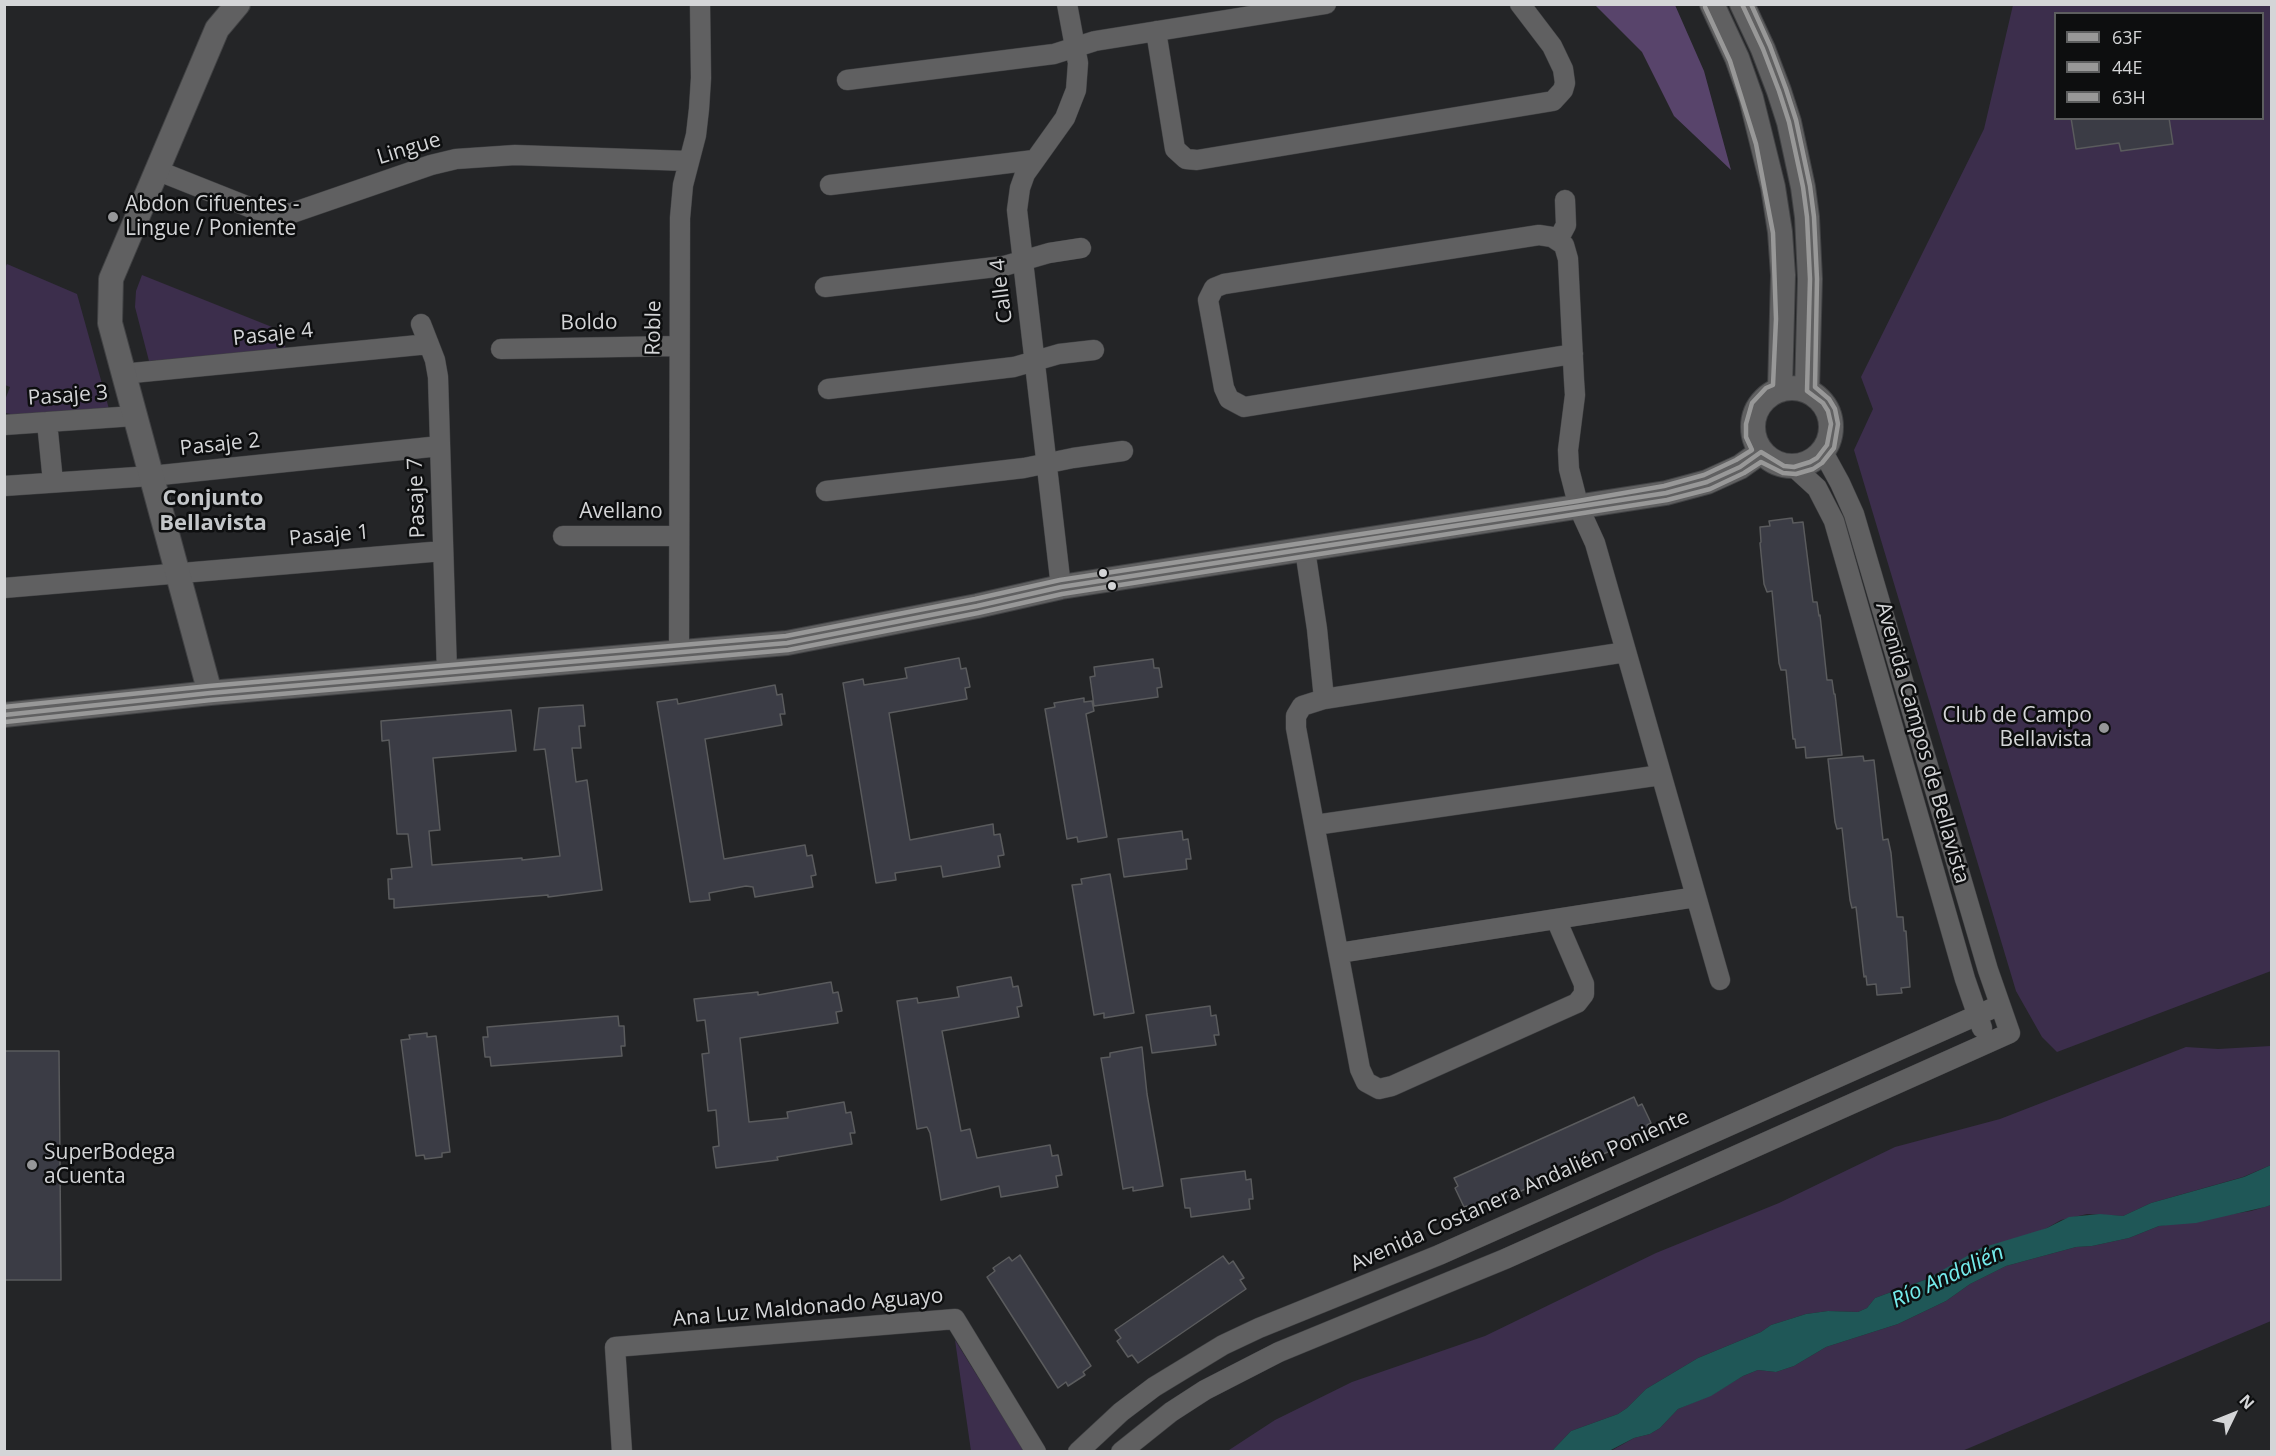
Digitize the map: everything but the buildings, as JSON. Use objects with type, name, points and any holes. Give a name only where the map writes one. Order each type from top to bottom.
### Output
[{"type":"street","points":[[210,693],[122,374],[110,323],[111,279],[217,29],[238,4]]},
{"type":"street","name":"Roble","points":[[679,653],[680,218],[688,161],[696,135],[699,109],[700,4]]},
{"type":"street","name":"Calle 4","points":[[1061,588],[1034,362],[1018,199],[1025,174],[1072,105],[1078,77],[1067,4]]},
{"type":"street","points":[[847,80],[1054,54],[1095,41],[1156,31],[1212,13],[1326,4]]},
{"type":"street","points":[[1156,31],[1175,149],[1182,157],[1191,161],[1553,101],[1563,90],[1565,83],[1563,69],[1552,46],[1520,4]]},
{"type":"street","points":[[1712,4],[1737,58],[1751,98],[1773,187],[1780,232],[1783,276],[1780,390]]},
{"type":"street","points":[[1742,4],[1779,91],[1792,133],[1803,187],[1810,279],[1807,391]]},
{"type":"street","name":"Lingue","points":[[156,170],[254,209],[279,214],[292,213],[456,159],[515,155],[688,161]]},
{"type":"street","points":[[830,185],[1034,159]]},
{"type":"street","points":[[1558,240],[1566,225],[1564,200]]},
{"type":"street","points":[[1573,354],[1244,406],[1230,399],[1224,388],[1208,307],[1210,292],[1224,284],[1545,235],[1564,245],[1568,259],[1573,354],[1575,395],[1568,450],[1569,469],[1580,508],[1595,543],[1719,980]]},
{"type":"street","points":[[825,287],[1004,266],[1049,253],[1081,248]]},
{"type":"street","name":"Pasaje 7","points":[[421,324],[435,360],[438,377],[447,673]]},
{"type":"street","name":"Pasaje 4","points":[[122,374],[429,344]]},
{"type":"street","name":"Boldo","points":[[501,349],[678,346]]},
{"type":"street","points":[[828,389],[1014,368],[1059,354],[1094,350]]},
{"type":"street","points":[[1794,388],[1807,391],[1823,403],[1830,417],[1832,431],[1823,452],[1810,462],[1794,467],[1776,463],[1761,452],[1754,435],[1754,416],[1764,400],[1780,390],[1794,388]]},
{"type":"street","name":"Pasaje 3","points":[[4,425],[134,416]]},
{"type":"street","points":[[48,422],[53,482]]},
{"type":"street","name":"Pasaje 2","points":[[4,486],[151,476],[440,446]]},
{"type":"street","points":[[826,491],[1024,468],[1123,450]]},
{"type":"street","points":[[4,715],[210,693],[749,647],[820,638],[1061,588],[1580,508],[1695,486],[1740,467],[1761,452]]},
{"type":"street","name":"Avenida Campos de Bellavista","points":[[1794,467],[1817,488],[1834,521],[1977,1016],[1987,1043],[2010,1032],[1988,970],[1854,514],[1823,452]]},
{"type":"street","name":"Avellano","points":[[563,536],[678,536]]},
{"type":"street","points":[[1305,550],[1317,629],[1324,699]]},
{"type":"street","name":"Pasaje 1","points":[[4,588],[443,551]]},
{"type":"street","points":[[1556,919],[1584,984],[1584,994],[1581,999],[1572,1006],[1386,1088],[1372,1087],[1362,1076],[1295,722],[1302,706],[1324,699],[1626,652]]},
{"type":"street","points":[[1315,825],[1661,774]]},
{"type":"street","points":[[1339,953],[1696,897]]},
{"type":"street","name":"Avenida Costanera Andalién Poniente","points":[[1078,1452],[1121,1412],[1154,1387],[1223,1345],[1268,1324],[1439,1255],[2000,1005]]},
{"type":"street","points":[[1121,1452],[1171,1412],[1205,1390],[1269,1356],[1506,1259],[1987,1043]]},
{"type":"street","name":"Ana Luz Maldonado Aguayo","points":[[622,1452],[615,1347],[955,1319],[1036,1452]]},
{"type":"shaded area","points":[[1595,5],[1675,5],[1704,71],[1731,170],[1674,116],[1642,52]]},
{"type":"shaded area","name":"Club de Campo Bellavista","points":[[2013,5],[2271,5],[2271,971],[2057,1052],[2042,1037],[2016,991],[1854,450],[1873,409],[1861,377],[1984,129]]},
{"type":"shaded area","points":[[7,264],[77,294],[109,409],[22,416],[5,413],[5,400],[10,387],[5,385],[4,270]]},
{"type":"shaded area","points":[[142,275],[282,331],[286,350],[149,361],[135,307],[136,291]]},
{"type":"shaded area","points":[[2271,1046],[2271,1165],[2243,1177],[2151,1203],[2123,1216],[2087,1214],[2061,1220],[1927,1279],[1875,1298],[1867,1308],[1858,1312],[1828,1311],[1806,1314],[1771,1325],[1761,1332],[1698,1358],[1646,1389],[1618,1414],[1571,1431],[1552,1451],[1226,1452],[1275,1420],[1352,1382],[1485,1336],[1656,1253],[1779,1203],[1895,1147],[2000,1119],[2186,1047],[2218,1049]]},
{"type":"shaded area","points":[[2271,1205],[2271,1321],[1962,1451],[1609,1452],[1634,1438],[1650,1434],[1660,1428],[1678,1409],[1711,1395],[1743,1376],[1758,1370],[1776,1372],[1794,1366],[1826,1347],[1898,1324],[1946,1301],[1970,1284],[2006,1266],[2076,1247],[2129,1238],[2159,1226],[2251,1211]]},
{"type":"shaded area","points":[[955,1340],[1024,1451],[971,1451]]},
{"type":"water","name":"Río Andalién","points":[[2271,1165],[2271,1205],[2196,1223],[2159,1226],[2129,1238],[2076,1247],[2006,1266],[1970,1284],[1946,1301],[1898,1324],[1826,1347],[1794,1366],[1776,1372],[1758,1370],[1743,1376],[1711,1396],[1678,1409],[1660,1428],[1650,1434],[1634,1438],[1609,1451],[1552,1451],[1571,1431],[1618,1414],[1646,1389],[1698,1358],[1761,1332],[1771,1325],[1806,1314],[1828,1311],[1858,1312],[1867,1308],[1875,1298],[1927,1279],[1981,1248],[2047,1228],[2069,1217],[2100,1214],[2123,1216],[2151,1203],[2244,1177]]},
{"type":"transit line","name":"63F","points":[[4,715],[210,693],[787,643],[1061,587],[1666,493],[1707,482],[1740,467],[1761,452],[1784,466],[1794,467],[1810,462],[1817,458],[1827,445],[1831,424],[1828,411],[1823,403],[1807,391],[1810,279],[1803,187],[1789,122],[1779,91],[1742,4]]},
{"type":"transit line","name":"44E","points":[[5,722],[211,700],[788,650],[1062,594],[1667,500],[1710,489],[1761,462],[1783,473],[1796,474],[1813,469],[1822,463],[1834,448],[1838,424],[1835,409],[1829,399],[1815,387],[1817,279],[1810,186],[1796,120],[1786,89],[1751,4]]},
{"type":"transit line","name":"63H","points":[[4,707],[209,686],[786,636],[1060,580],[1578,501],[1664,486],[1704,475],[1752,450],[1746,437],[1746,424],[1752,403],[1766,388],[1773,385],[1776,319],[1773,233],[1756,144],[1730,61],[1705,7]]},
{"type":"place","name":"Abdon Cifuentes - Lingue / Poniente","points":[[113,217]]},
{"type":"place","name":"Club de Campo Bellavista","points":[[2104,728]]},
{"type":"place","name":"SuperBodega aCuenta","points":[[32,1165]]},
{"type":"district","name":"Conjunto Bellavista","points":[[213,512]]}]
